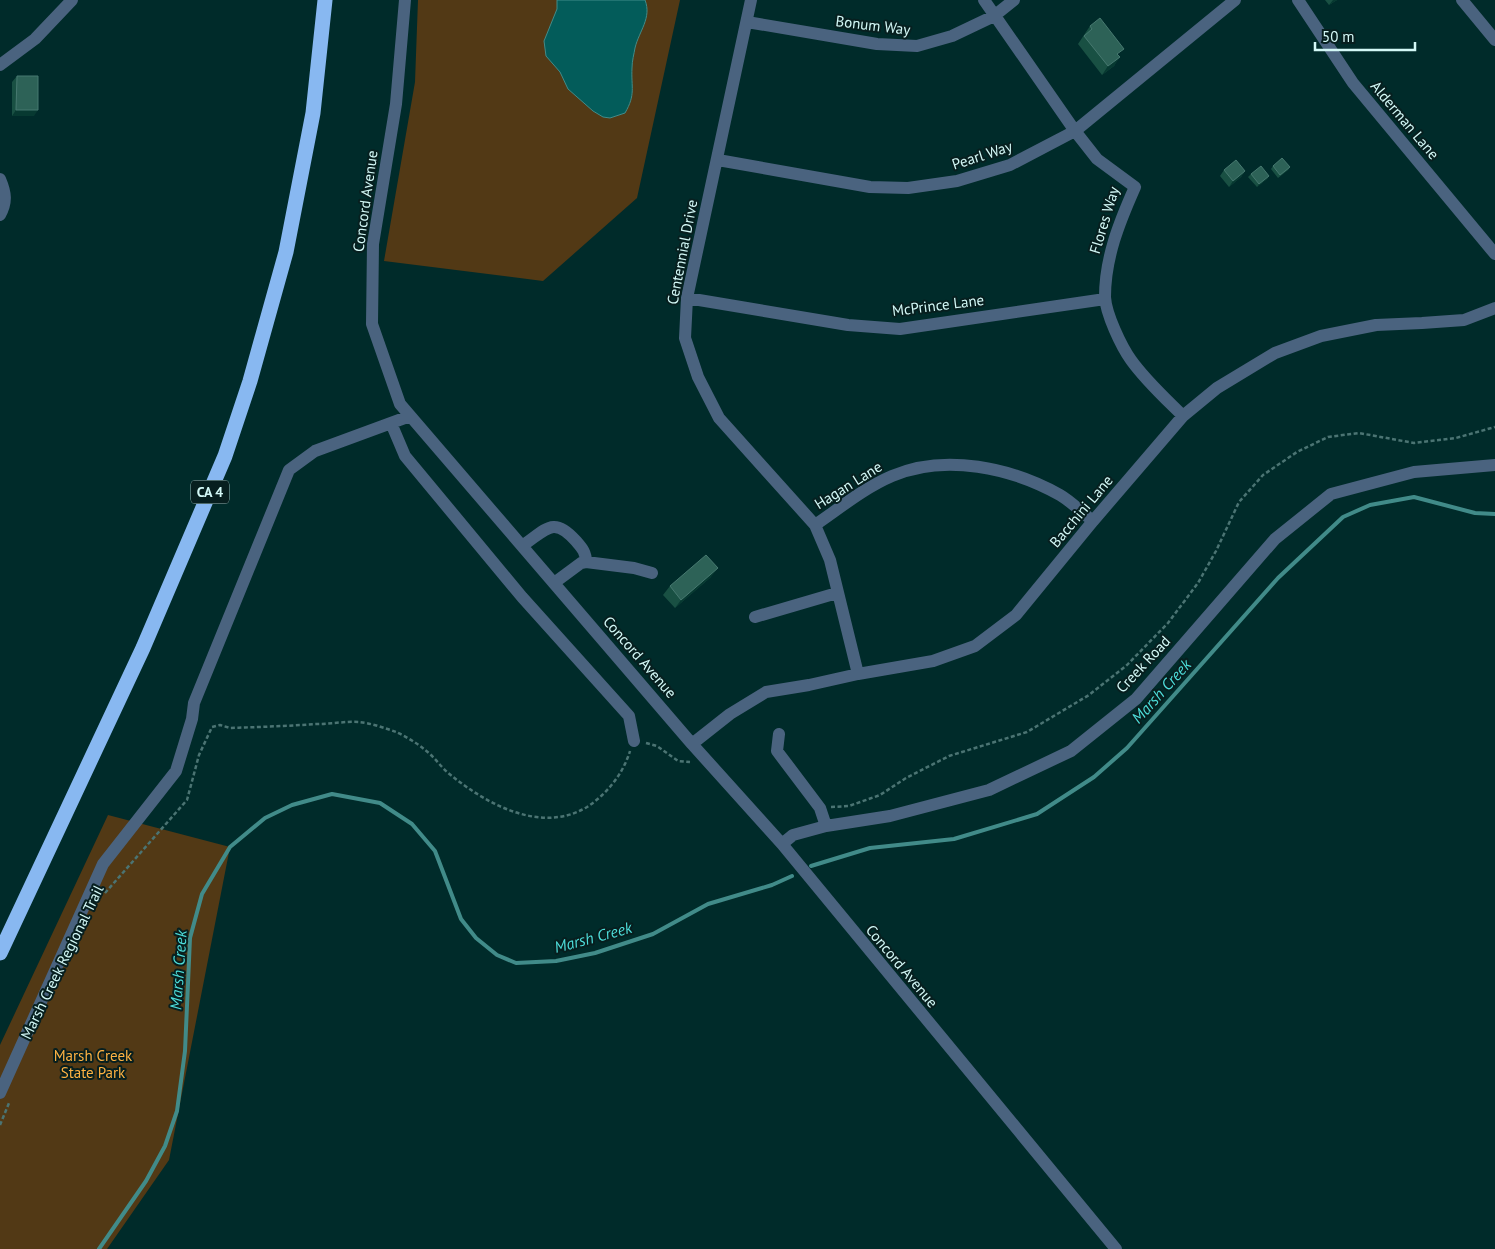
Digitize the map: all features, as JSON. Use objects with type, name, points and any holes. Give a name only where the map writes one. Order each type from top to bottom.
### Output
[{"type":"highway","name":"CA 4","points":[[0,953],[143,648],[225,456],[250,381],[286,252],[313,113],[325,0]]},
{"type":"street","points":[[0,66],[35,39],[72,0]]},
{"type":"street","name":"Concord Avenue","points":[[405,0],[396,104],[373,244],[372,324],[400,404],[692,744],[782,844],[1116,1249]]},
{"type":"street","name":"Centennial Drive","points":[[751,0],[687,298],[685,338],[698,377],[719,418],[815,525],[830,560],[858,674]]},
{"type":"street","name":"Flores Way","points":[[984,0],[1075,131],[1097,159],[1134,188],[1116,235],[1108,263],[1105,299],[1115,332],[1131,360],[1151,384],[1184,416]]},
{"type":"street","name":"Bonum Way","points":[[747,22],[877,44],[916,46],[952,36],[994,16],[1014,0]]},
{"type":"street","name":"Pearl Way","points":[[718,160],[870,187],[908,188],[957,181],[1010,166],[1075,131],[1235,0]]},
{"type":"street","name":"Alderman Lane","points":[[1298,0],[1353,84],[1495,254]]},
{"type":"street","points":[[1462,0],[1495,40]]},
{"type":"street","points":[[0,179],[6,194],[5,205],[0,216]]},
{"type":"street","name":"McPrince Lane","points":[[687,298],[848,325],[900,329],[1105,299]]},
{"type":"street","name":"Bacchini Lane","points":[[692,744],[730,714],[766,692],[933,661],[975,646],[1016,616],[1093,521],[1184,416],[1217,388],[1275,353],[1321,336],[1376,325],[1422,324],[1464,320],[1495,308]]},
{"type":"street","points":[[6,1095],[103,864],[176,771],[192,719],[194,703],[289,470],[315,450],[410,416]]},
{"type":"street","points":[[391,423],[405,456],[522,597],[629,716],[634,741]]},
{"type":"street","name":"Hagan Lane","points":[[815,525],[861,492],[893,476],[926,465],[994,469],[1027,478],[1062,496],[1093,521]]},
{"type":"street","name":"Creek Road","points":[[782,844],[793,835],[826,826],[890,816],[989,790],[1071,751],[1136,699],[1275,539],[1331,494],[1414,472],[1495,465]]},
{"type":"street","points":[[522,546],[548,528],[559,526],[566,530],[581,546],[586,555],[586,562]]},
{"type":"street","points":[[554,583],[581,563],[586,562],[634,568],[652,574]]},
{"type":"street","points":[[755,617],[837,593]]},
{"type":"street","points":[[779,734],[777,751],[820,808],[826,826]]},
{"type":"path","points":[[820,808],[849,806],[880,795],[906,778],[949,756],[1028,732],[1089,695],[1127,665],[1168,623],[1198,582],[1216,551],[1239,502],[1263,475],[1297,452],[1328,437],[1360,433],[1414,443],[1456,438],[1495,426]]},
{"type":"path","name":"Marsh Creek Regional Trail","points":[[102,899],[107,890],[187,800],[199,755],[212,727],[220,725],[230,728],[360,722],[396,732],[426,750],[450,775],[471,791],[492,802],[523,815],[548,818],[564,817],[582,810],[600,799],[616,780],[628,759],[634,741]]},
{"type":"path","points":[[634,741],[657,746],[678,761],[692,762]]},
{"type":"path","points":[[0,1124],[6,1095]]},
{"type":"green space","points":[[418,0],[680,0],[637,198],[543,281],[384,261],[415,82]]},
{"type":"green space","name":"Marsh Creek State Park","points":[[108,815],[230,847],[169,1160],[107,1249],[0,1249],[0,1045]]},
{"type":"water","points":[[557,0],[645,0],[647,7],[646,19],[635,48],[632,65],[632,96],[625,113],[610,118],[603,117],[593,111],[568,89],[560,72],[546,56],[544,41],[557,9]]},
{"type":"building","points":[[1100,18],[1124,49],[1117,54],[1120,57],[1108,66],[1084,36],[1092,29],[1090,26]]},
{"type":"building","points":[[17,76],[38,76],[38,110],[16,110]]},
{"type":"building","points":[[1282,158],[1290,167],[1280,175],[1273,166]]},
{"type":"building","points":[[1236,160],[1245,171],[1233,181],[1224,170]]},
{"type":"building","points":[[1261,166],[1269,176],[1259,184],[1251,174]]},
{"type":"building","points":[[706,555],[718,568],[681,600],[670,586]]},
{"type":"waterway","name":"Marsh Creek","points":[[811,866],[870,848],[954,839],[1037,814],[1094,777],[1127,748],[1278,578],[1343,517],[1370,505],[1414,497],[1475,513],[1495,514]]},
{"type":"waterway","name":"Marsh Creek","points":[[99,1249],[146,1181],[165,1146],[177,1111],[185,1051],[190,938],[202,894],[230,847],[265,818],[292,805],[332,794],[380,803],[412,824],[435,851],[461,919],[476,938],[497,955],[516,963],[556,961],[595,953],[653,934],[708,904],[772,885],[792,876]]}]
